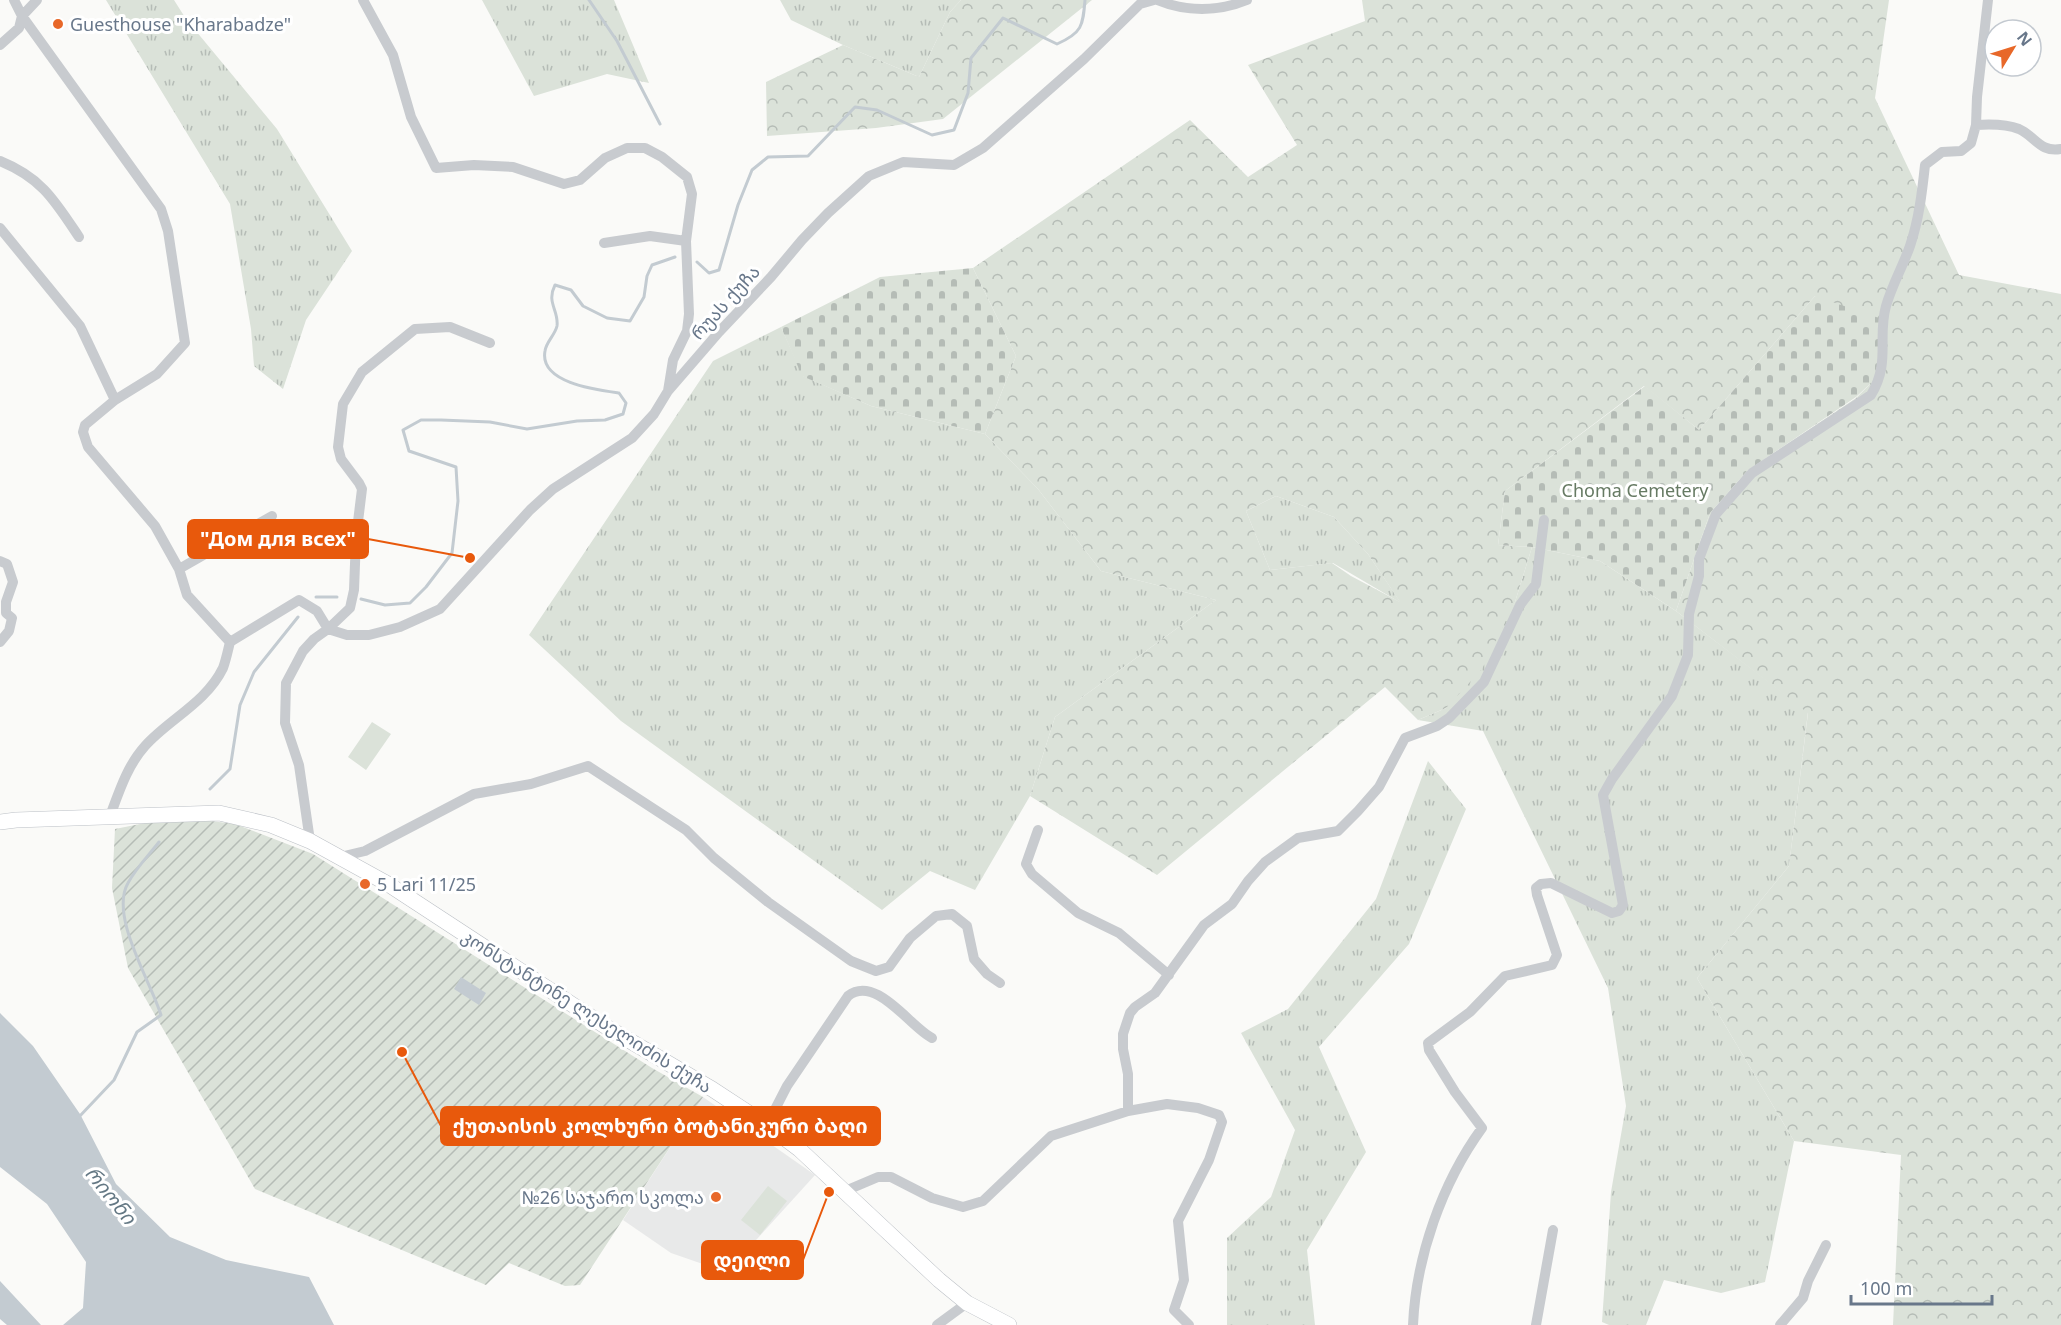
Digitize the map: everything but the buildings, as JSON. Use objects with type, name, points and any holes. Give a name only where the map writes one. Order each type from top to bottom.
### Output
[{"type":"main road","name":"კონსტანტინე ლესელიძის ქუჩა","points":[[0,822],[219,813],[271,825],[310,841],[388,884],[608,1028],[767,1125],[799,1149],[939,1280],[967,1303],[1009,1325]]},
{"type":"street","points":[[14,0],[22,16],[160,209],[168,231],[185,343],[157,374],[116,400],[85,425],[83,432],[88,447],[155,526],[179,569],[187,595],[230,642]]},
{"type":"street","points":[[0,45],[19,28],[22,16],[37,0]]},
{"type":"street","points":[[363,0],[393,55],[411,117],[436,168],[474,165],[513,167],[564,184],[580,180],[605,158],[627,148],[645,148],[662,157],[687,177],[692,194],[686,241],[689,314],[687,330],[673,360],[668,392]]},
{"type":"street","name":"რუას ქუჩა","points":[[328,629],[347,635],[369,635],[400,627],[440,609],[530,510],[553,489],[632,438],[654,414],[668,392],[802,240],[869,176],[903,162],[954,165],[970,157],[1084,59],[1140,4],[1156,0],[1173,7],[1190,10],[1238,4],[1247,0]]},
{"type":"street","points":[[1413,1325],[1414,1295],[1426,1244],[1438,1209],[1462,1161],[1482,1128],[1455,1092],[1429,1050],[1428,1043],[1470,1012],[1505,976],[1552,965],[1557,954],[1536,895],[1536,888],[1541,884],[1551,883],[1611,913],[1619,911],[1623,905],[1603,795],[1672,696],[1688,655],[1689,614],[1699,576],[1699,559],[1716,514],[1752,473],[1871,395],[1877,385],[1883,369],[1886,306],[1910,246],[1919,213],[1925,165],[1942,152],[1961,151],[1971,143],[1976,125],[1988,0]]},
{"type":"street","points":[[1976,125],[1994,124],[2021,130],[2052,151],[2061,149]]},
{"type":"street","points":[[0,161],[18,168],[36,180],[55,201],[79,237]]},
{"type":"street","points":[[0,228],[80,326],[116,400]]},
{"type":"street","points":[[604,243],[650,236],[686,241]]},
{"type":"street","points":[[310,841],[299,765],[285,723],[286,683],[303,651],[350,609],[354,590],[356,538],[362,489],[341,459],[338,447],[343,404],[362,372],[415,329],[450,327],[489,343]]},
{"type":"street","points":[[179,569],[272,516]]},
{"type":"street","points":[[1128,1111],[1128,1074],[1123,1049],[1123,1034],[1130,1013],[1155,993],[1204,925],[1232,904],[1265,862],[1298,838],[1338,831],[1379,788],[1405,738],[1437,726],[1449,718],[1484,682],[1520,605],[1536,584],[1544,520]]},
{"type":"street","points":[[0,561],[7,564],[13,582],[6,602],[6,613],[12,618],[9,631],[0,642]]},
{"type":"street","points":[[110,816],[125,776],[143,747],[165,726],[203,697],[223,669],[230,642],[299,600],[317,611],[328,629]]},
{"type":"street","points":[[340,857],[365,851],[474,794],[531,784],[588,766],[686,830],[714,858],[768,902],[851,961],[876,970],[889,967],[910,938],[936,916],[952,914],[967,926],[974,959],[987,974],[1000,983]]},
{"type":"street","points":[[1038,830],[1026,864],[1032,874],[1078,913],[1119,933],[1169,975]]},
{"type":"street","points":[[767,1125],[787,1086],[848,996],[855,991],[861,989],[870,992],[903,1012],[932,1038]]},
{"type":"street","points":[[845,1191],[878,1177],[891,1177],[932,1198],[963,1207],[983,1201],[1051,1136],[1128,1111],[1167,1104],[1198,1108],[1219,1114],[1222,1122],[1209,1160],[1178,1221],[1184,1280],[1174,1310],[1189,1325]]},
{"type":"street","points":[[1536,1325],[1553,1230]]},
{"type":"street","points":[[1780,1325],[1803,1298],[1808,1281],[1827,1245]]},
{"type":"street","points":[[937,1325],[967,1303]]},
{"type":"shaded area","name":"№26 საჯარო სკოლა","points":[[703,1097],[815,1175],[757,1239],[723,1271],[671,1253],[623,1220]]},
{"type":"green space","points":[[106,0],[174,0],[186,19],[277,129],[352,251],[306,320],[283,389],[254,366],[251,329],[230,204]]},
{"type":"green space","points":[[482,0],[614,0],[649,83],[607,74],[534,96]]},
{"type":"green space","points":[[780,0],[961,0],[950,12],[919,77],[791,20]]},
{"type":"green space","points":[[961,0],[1092,0],[943,119],[876,128],[767,136],[766,82],[843,45],[919,77],[950,12]]},
{"type":"green space","points":[[1362,0],[1889,0],[1875,98],[1959,275],[2061,294],[2061,1325],[1893,1325],[1901,1155],[1794,1141],[1697,978],[1789,866],[1808,713],[1676,611],[1710,513],[1747,471],[1856,398],[1870,384],[1815,296],[1699,430],[1644,386],[1505,491],[1498,545],[1532,547],[1515,602],[1482,669],[1446,708],[1418,720],[1385,687],[1157,875],[1030,796],[1055,717],[1216,600],[1101,571],[1038,489],[985,434],[1016,356],[973,268],[1190,120],[1248,177],[1297,145],[1248,65],[1365,21]],"holes":[[[1276,496],[1334,517],[1368,554],[1400,602],[1351,576],[1332,563],[1270,570],[1246,511]]]},
{"type":"green space","points":[[973,268],[1016,356],[985,434],[871,406],[802,376],[781,327],[880,277]]},
{"type":"green space","name":"Choma Cemetery","points":[[1815,296],[1879,318],[1878,364],[1870,384],[1856,397],[1747,471],[1710,513],[1676,611],[1600,561],[1532,547],[1498,545],[1505,491],[1645,386],[1699,430]]},
{"type":"green space","points":[[781,327],[803,376],[871,406],[985,434],[1038,489],[1101,571],[1216,600],[1055,717],[1030,796],[975,890],[930,871],[882,910],[621,721],[529,635],[713,361]]},
{"type":"green space","points":[[1276,496],[1334,517],[1368,554],[1401,603],[1333,563],[1270,570],[1246,511]]},
{"type":"green space","points":[[1532,547],[1600,561],[1676,611],[1808,712],[1789,866],[1697,978],[1794,1141],[1765,1282],[1721,1293],[1664,1280],[1646,1325],[1609,1325],[1602,1322],[1611,1192],[1626,1106],[1608,988],[1483,731],[1418,720],[1446,708],[1515,602]]},
{"type":"green space","points":[[372,722],[391,734],[366,770],[348,757]]},
{"type":"green space","points":[[1428,761],[1466,809],[1409,944],[1319,1047],[1366,1152],[1307,1250],[1315,1325],[1227,1325],[1227,1238],[1271,1197],[1295,1130],[1241,1033],[1288,1009],[1376,899]]},
{"type":"green space","points":[[155,821],[211,821],[235,824],[313,854],[652,1068],[703,1097],[580,1285],[565,1286],[509,1263],[486,1285],[255,1189],[128,968],[112,888],[115,829]]},
{"type":"green space","points":[[768,1186],[787,1201],[760,1235],[741,1220]]},
{"type":"water","points":[[461,977],[486,993],[479,1005],[454,989]]},
{"type":"water","name":"რიონი","points":[[0,1013],[33,1046],[80,1114],[116,1184],[170,1237],[226,1260],[309,1277],[334,1325],[63,1325],[83,1308],[86,1262],[47,1204],[0,1167]]},
{"type":"water","points":[[0,1281],[41,1325],[7,1325],[0,1319]]},
{"type":"waterway","points":[[589,0],[617,41],[660,124]]},
{"type":"waterway","points":[[697,262],[709,273],[719,270],[738,205],[752,170],[768,157],[808,156],[855,107],[877,110],[932,135],[954,130],[968,93],[971,58],[1003,18],[1057,44],[1072,36],[1080,28],[1085,0]]},
{"type":"waterway","points":[[361,599],[385,605],[410,603],[426,587],[452,553],[458,501],[456,467],[409,451],[403,430],[421,420],[490,422],[527,429],[577,421],[605,420],[623,414],[626,403],[619,393],[584,387],[560,378],[551,371],[546,362],[545,351],[557,326],[552,302],[553,291],[555,285],[571,290],[583,306],[607,318],[630,321],[644,297],[647,276],[652,265],[675,257]]},
{"type":"waterway","points":[[316,597],[337,597]]},
{"type":"waterway","points":[[210,789],[230,769],[240,705],[254,672],[298,617]]},
{"type":"waterway","points":[[78,1118],[114,1080],[137,1032],[161,1015],[127,931],[124,913],[124,897],[128,883],[159,842]]},
{"type":"place","name":"Guesthouse \"Kharabadze\"","points":[[58,24]]},
{"type":"place","name":"\"Дом для всех\"","points":[[470,558]]},
{"type":"place","name":"5 Lari 11/25","points":[[365,884]]},
{"type":"place","name":"ქუთაისის კოლხური ბოტანიკური ბაღი","points":[[402,1052]]},
{"type":"place","name":"დეილი","points":[[829,1192]]},
{"type":"place","name":"№26 საჯარო სკოლა","points":[[716,1197]]}]
